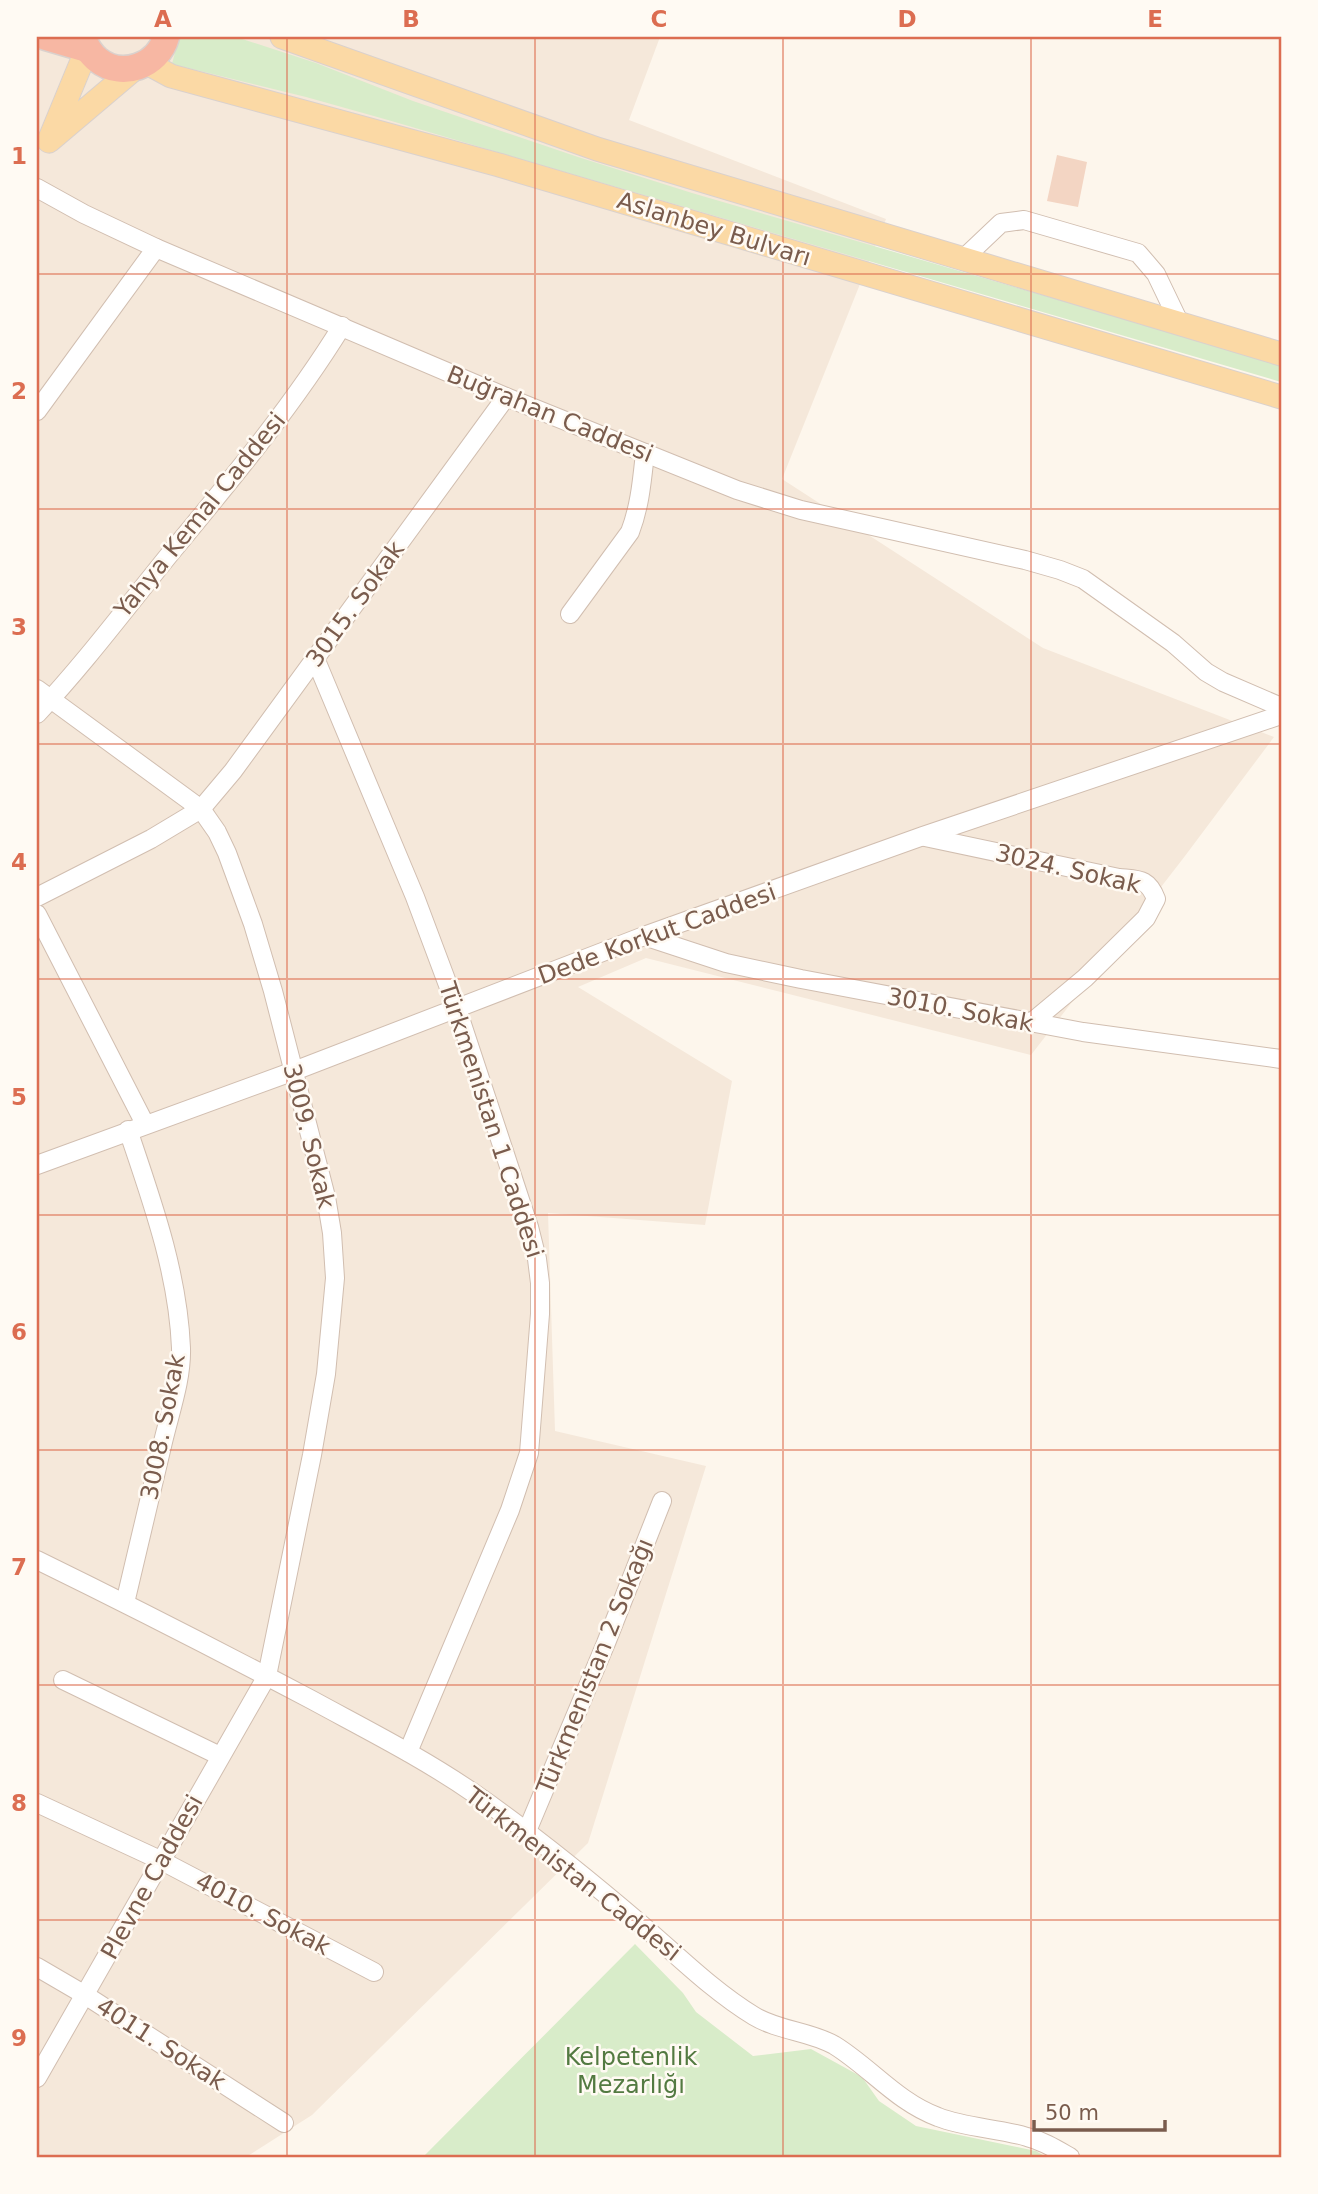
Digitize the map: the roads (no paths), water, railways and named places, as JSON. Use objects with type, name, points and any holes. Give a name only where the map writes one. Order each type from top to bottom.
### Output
[{"type":"highway","points":[[46,37],[85,43],[96,59],[121,69],[140,66],[157,55],[166,37]]},
{"type":"main road","name":"Aslanbey Bulvarı","points":[[282,37],[597,149],[1281,354]]},
{"type":"main road","points":[[43,149],[85,43]]},
{"type":"main road","points":[[43,149],[140,66]]},
{"type":"main road","name":"Aslanbey Bulvarı","points":[[140,66],[499,165],[1281,397]]},
{"type":"street","name":"Buğrahan Caddesi","points":[[37,188],[156,248],[506,397],[763,500],[1025,560],[1083,579],[1173,643],[1206,672],[1281,707]]},
{"type":"street","points":[[963,259],[1002,223],[1024,220],[1138,253],[1156,274],[1180,324]]},
{"type":"street","points":[[37,411],[156,248]]},
{"type":"street","name":"Yahya Kemal Caddesi","points":[[37,714],[44,694],[292,402],[342,326]]},
{"type":"street","name":"3015. Sokak","points":[[37,897],[129,851],[201,809],[233,771],[506,397]]},
{"type":"street","points":[[570,614],[630,531],[636,516],[645,453]]},
{"type":"street","name":"Türkmenistan 1 Caddesi","points":[[315,658],[415,897],[457,1009],[529,1227],[540,1283],[529,1453],[522,1479],[408,1752]]},
{"type":"street","name":"3009. Sokak","points":[[44,694],[201,809],[217,832],[241,891],[269,978],[326,1197],[335,1278],[332,1318],[321,1401],[267,1676]]},
{"type":"street","name":"Dede Korkut Caddesi","points":[[37,1164],[294,1071],[644,936],[923,836],[1281,715]]},
{"type":"street","name":"3024. Sokak","points":[[923,836],[1143,881],[1151,886],[1156,899],[1146,918],[1085,978],[1031,1023]]},
{"type":"street","points":[[37,914],[145,1124]]},
{"type":"street","name":"3010. Sokak","points":[[644,936],[726,963],[1031,1023],[1281,1059]]},
{"type":"street","name":"3008. Sokak","points":[[125,1603],[174,1395],[181,1350],[166,1251],[156,1212],[128,1130]]},
{"type":"street","name":"Türkmenistan 2 Sokağı","points":[[527,1831],[662,1501]]},
{"type":"street","name":"Türkmenistan Caddesi","points":[[37,1560],[267,1676],[408,1752],[472,1792],[593,1883],[725,1996],[758,2018],[832,2045],[898,2096],[938,2118],[1026,2136],[1046,2143],[1070,2157]]},
{"type":"street","name":"Plevne Caddesi","points":[[37,2078],[267,1676]]},
{"type":"street","points":[[63,1680],[220,1756]]},
{"type":"street","name":"4010. Sokak","points":[[37,1803],[160,1860],[374,1972]]},
{"type":"street","name":"4011. Sokak","points":[[37,1967],[284,2123]]},
{"type":"park label","name":"Kelpetenlik Mezarlığı","points":[[631,2071]]}]
